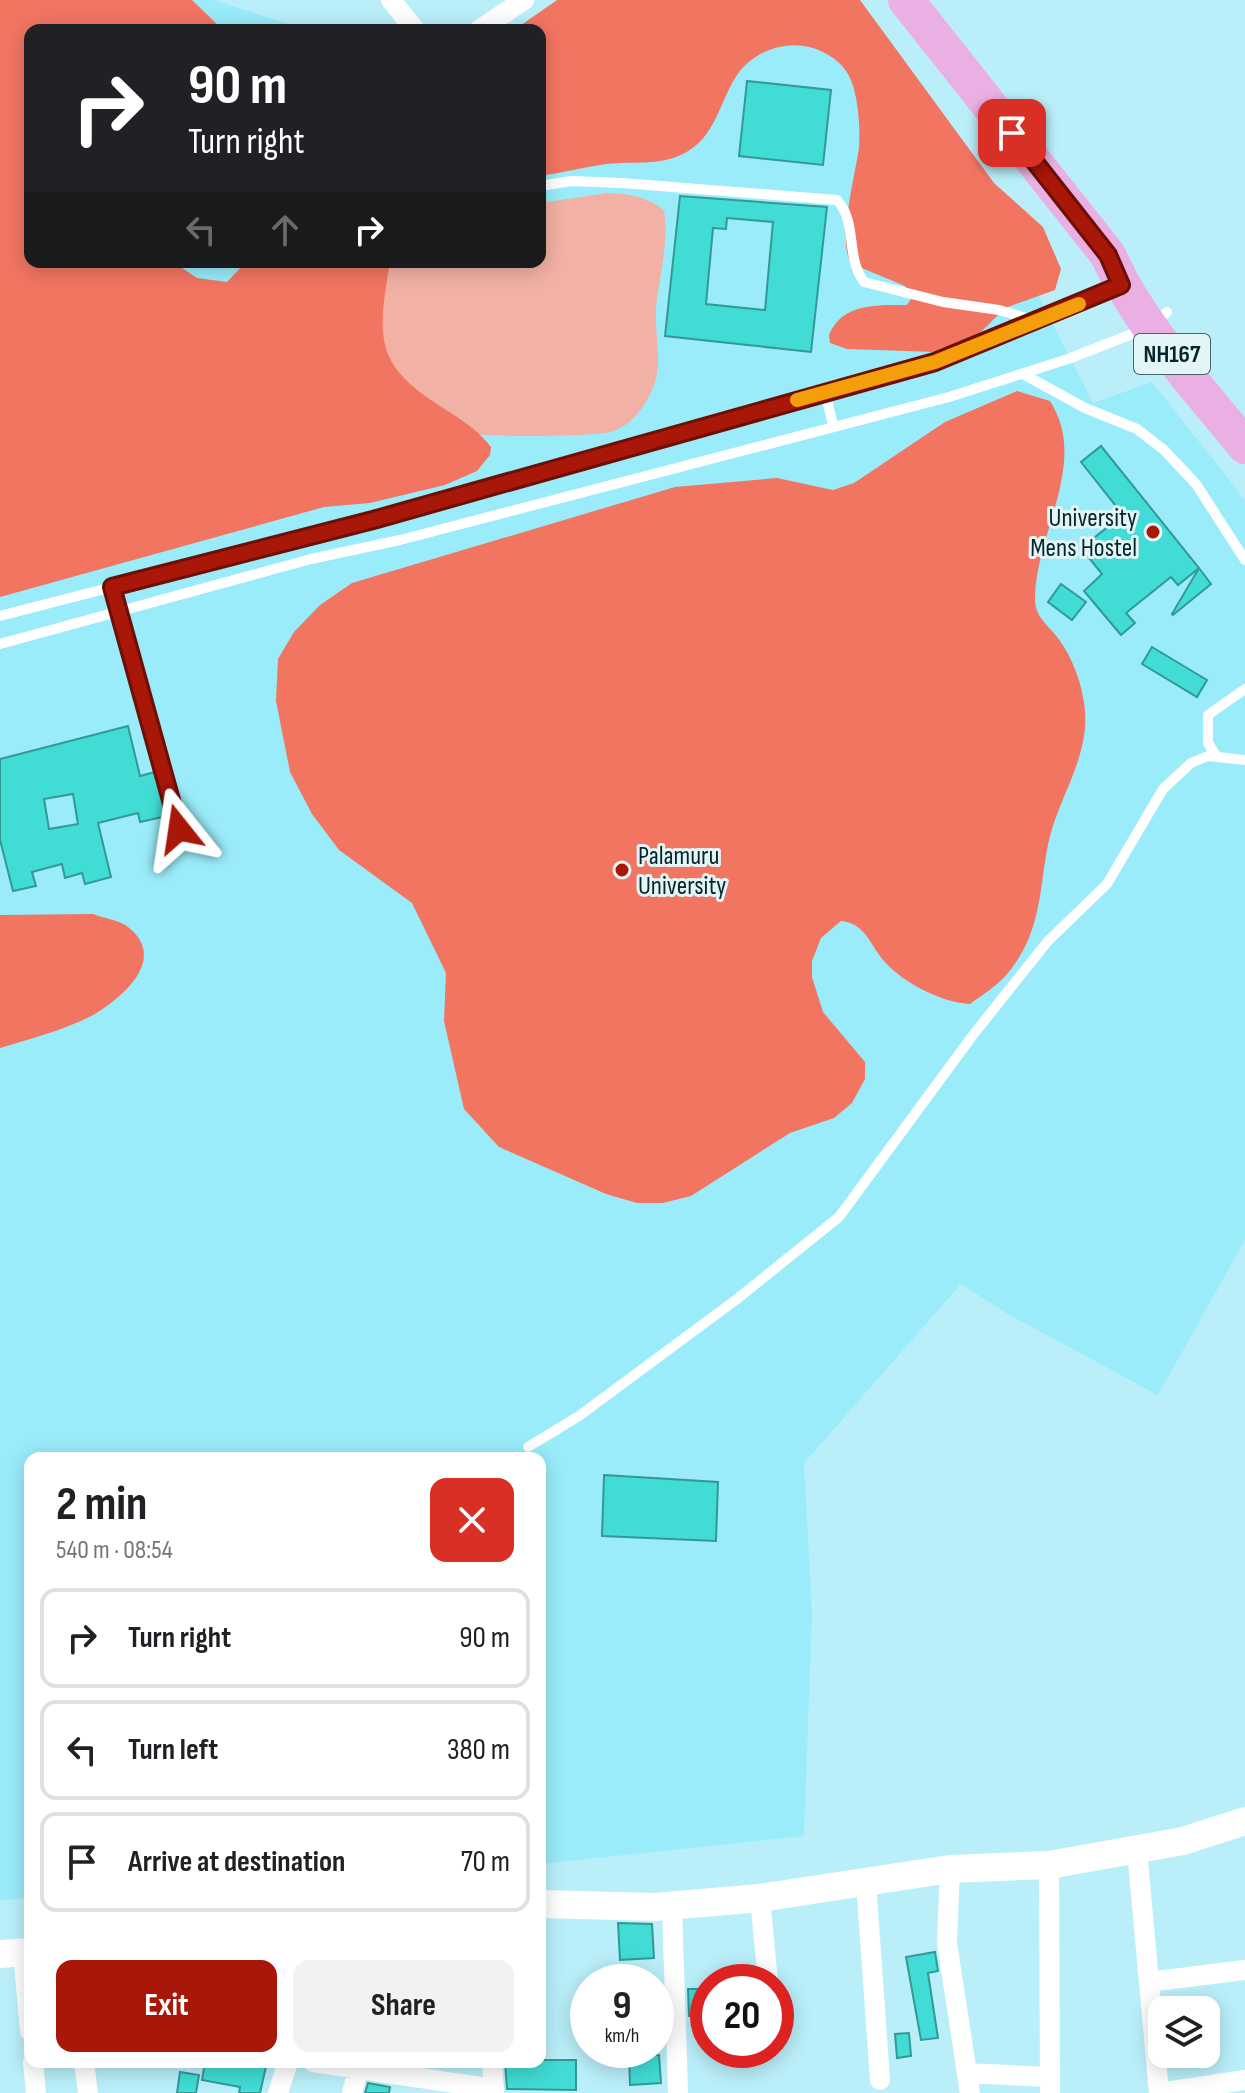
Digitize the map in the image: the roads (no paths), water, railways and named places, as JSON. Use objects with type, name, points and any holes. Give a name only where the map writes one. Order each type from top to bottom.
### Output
[{"type":"highway","name":"NH167","points":[[906,0],[1122,272],[1245,446]]},
{"type":"highway","name":"NH167","points":[[1158,320],[1245,410]]},
{"type":"street","points":[[391,0],[410,24]]},
{"type":"street","points":[[488,24],[524,0]]},
{"type":"street","points":[[546,1904],[672,1906],[760,1898],[950,1869],[1049,1865],[1183,1841],[1245,1821]]},
{"type":"street","points":[[1137,1850],[1159,2093],[1245,2080]]},
{"type":"street","points":[[950,1869],[947,1943],[968,2083],[1049,2085],[1049,1865]]},
{"type":"street","points":[[866,1882],[880,2080]]},
{"type":"street","points":[[760,1898],[766,1964]]},
{"type":"street","points":[[672,1906],[678,2093]]},
{"type":"street","points":[[18,1953],[24,1992]]},
{"type":"street","points":[[1149,1982],[1245,1970]]},
{"type":"street","points":[[34,2068],[36,2093]]},
{"type":"street","points":[[85,2068],[88,2093]]},
{"type":"street","points":[[278,2093],[286,2068]]},
{"type":"street","points":[[352,2093],[358,2068]]},
{"type":"street","points":[[375,2068],[494,2091],[492,2068]]},
{"type":"lane","points":[[546,185],[571,181],[712,187],[837,200],[849,217],[853,260],[864,282],[1037,321]]},
{"type":"lane","points":[[0,616],[373,520],[935,362],[1037,321],[1122,272]]},
{"type":"lane","points":[[0,644],[949,397],[1023,374],[1158,320]]},
{"type":"lane","points":[[1023,374],[1085,408],[1137,429],[1164,450],[1196,484],[1245,560]]},
{"type":"lane","points":[[825,392],[833,425]]},
{"type":"lane","points":[[112,587],[179,829]]},
{"type":"lane","points":[[1217,757],[1208,743],[1208,715],[1245,689]]},
{"type":"lane","points":[[528,1447],[579,1416],[737,1299],[839,1217],[1048,941],[1107,884],[1163,789],[1191,763],[1208,756],[1245,760]]},
{"type":"place","name":"University Mens Hostel","points":[[1153,532]]},
{"type":"place","name":"Palamuru University","points":[[622,870]]}]
